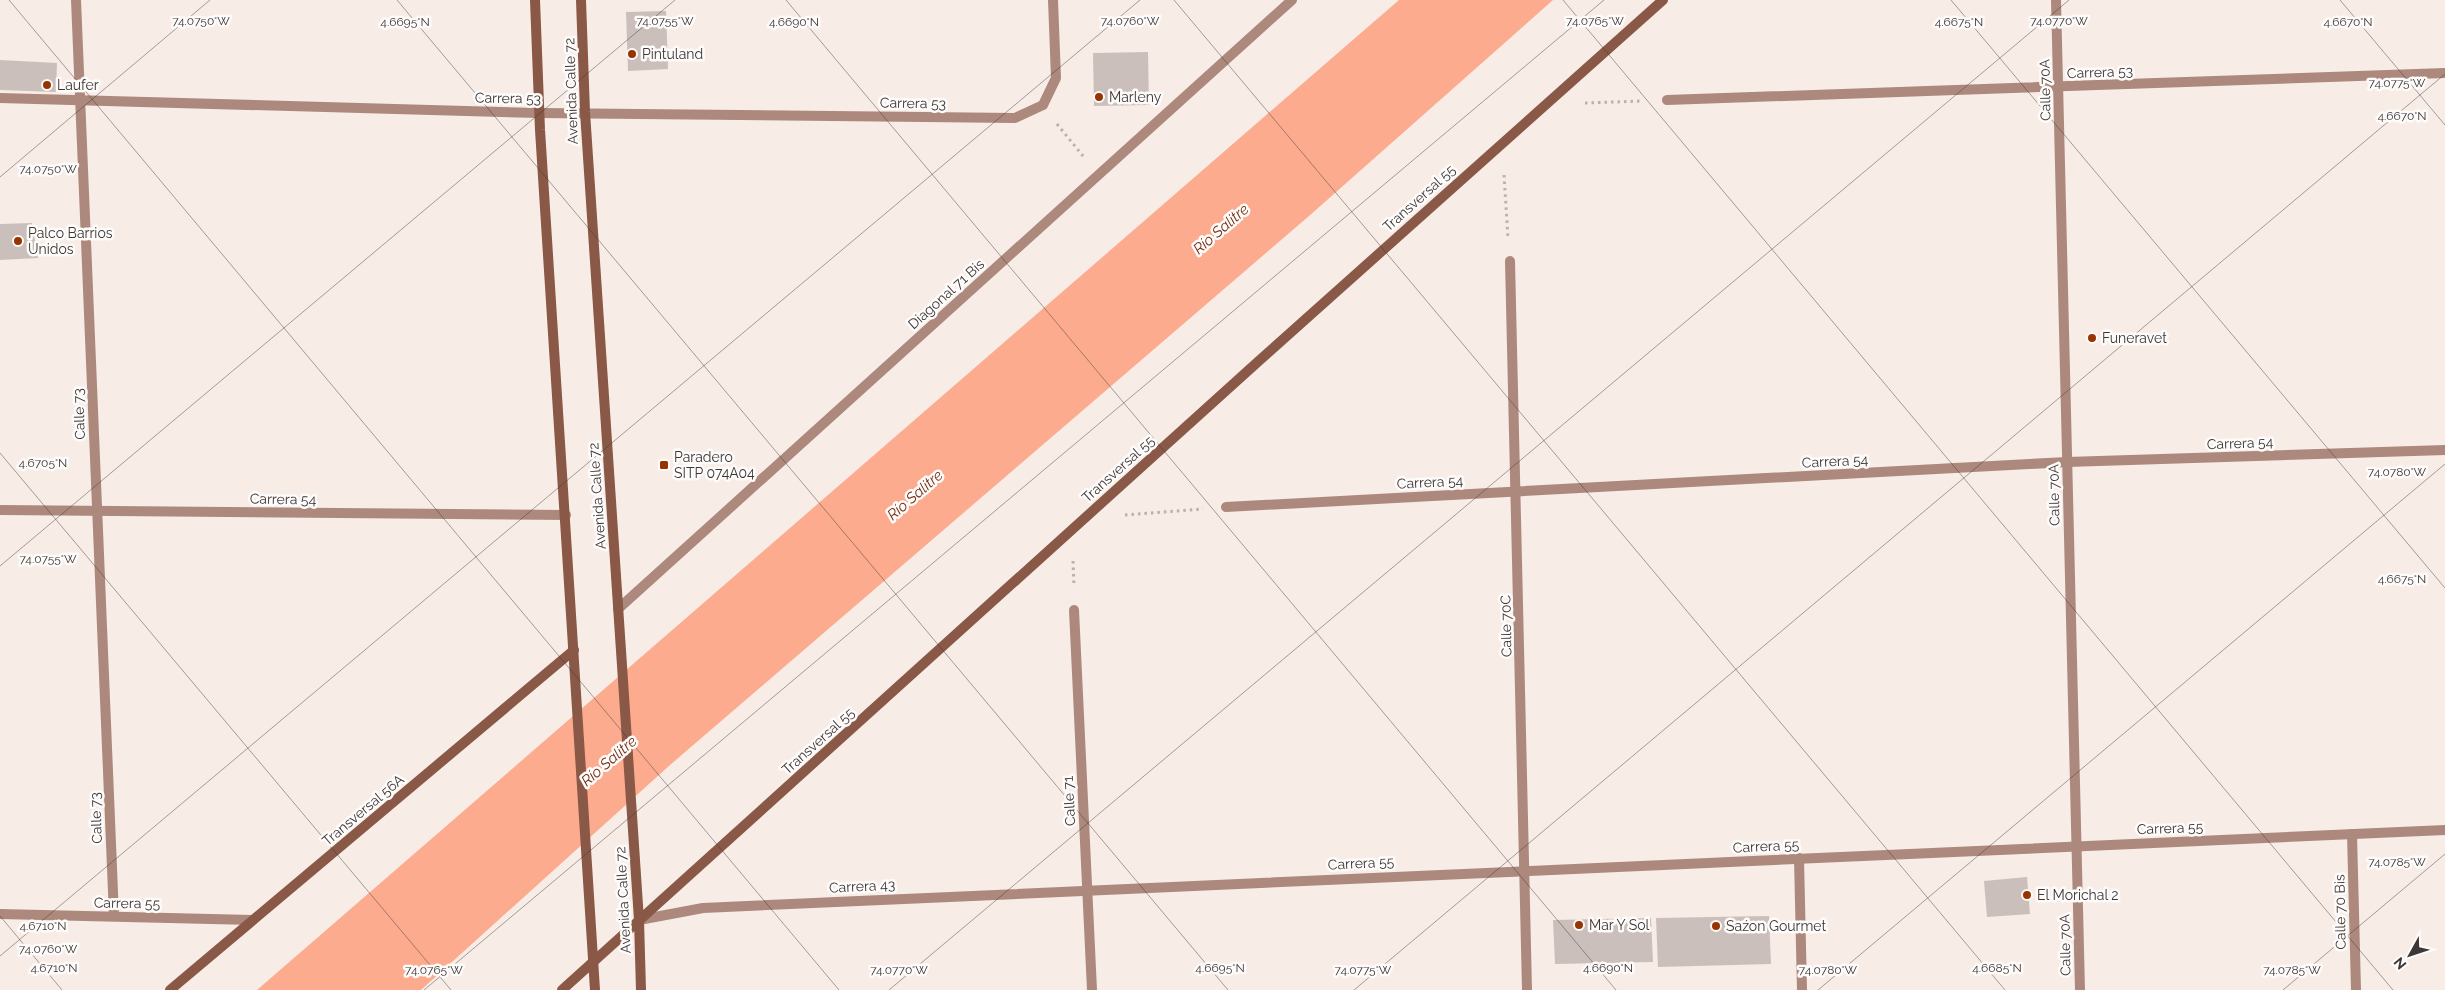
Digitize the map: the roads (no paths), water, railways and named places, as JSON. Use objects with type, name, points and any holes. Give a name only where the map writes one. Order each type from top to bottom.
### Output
[{"type":"main road","points":[[535,0],[539,113],[577,683],[595,990]]},
{"type":"main road","name":"Avenida Calle 72","points":[[581,0],[585,112],[639,920],[642,990]]},
{"type":"main road","name":"Transversal 55","points":[[594,961],[1662,0]]},
{"type":"main road","name":"Transversal 56A","points":[[170,990],[574,650]]},
{"type":"main road","points":[[562,990],[594,961]]},
{"type":"street","name":"Calle 73","points":[[76,0],[114,916]]},
{"type":"street","name":"Carrera 53","points":[[0,98],[539,113],[1015,118],[1043,105],[1056,78],[1053,0]]},
{"type":"street","name":"Diagonal 71 Bis","points":[[618,609],[1292,0]]},
{"type":"street","name":"Calle 70A","points":[[2056,0],[2080,990]]},
{"type":"street","name":"Carrera 53","points":[[1667,100],[2445,73]]},
{"type":"street","name":"Calle 70C","points":[[1510,261],[1526,870],[1527,990]]},
{"type":"street","name":"Carrera 54","points":[[1226,507],[2067,462],[2445,450]]},
{"type":"street","name":"Carrera 54","points":[[0,510],[566,516]]},
{"type":"street","name":"Calle 71","points":[[1074,610],[1092,990]]},
{"type":"street","name":"Carrera 55","points":[[1087,889],[2445,830]]},
{"type":"street","name":"Calle 70 Bis","points":[[2352,834],[2356,990]]},
{"type":"street","points":[[1799,858],[1802,990]]},
{"type":"street","name":"Carrera 43","points":[[639,920],[703,908],[1087,889]]},
{"type":"street","name":"Carrera 55","points":[[0,914],[254,920]]},
{"type":"water","name":"Río Salitre","points":[[1399,0],[1553,0],[1309,216],[670,765],[421,990],[257,990]]},
{"type":"place","name":"Pintuland","points":[[632,54]]},
{"type":"place","name":"Laufer","points":[[47,85]]},
{"type":"place","name":"Marleny","points":[[1099,97]]},
{"type":"place","name":"Palco Barrios Unidos","points":[[18,241]]},
{"type":"place","name":"Funeravet","points":[[2092,338]]},
{"type":"place","name":"Paradero SITP 074A04","points":[[664,465]]},
{"type":"place","name":"El Morichal 2","points":[[2027,895]]},
{"type":"place","name":"Mar Y Sol","points":[[1579,925]]},
{"type":"place","name":"Saźon Gourmet","points":[[1716,926]]}]
